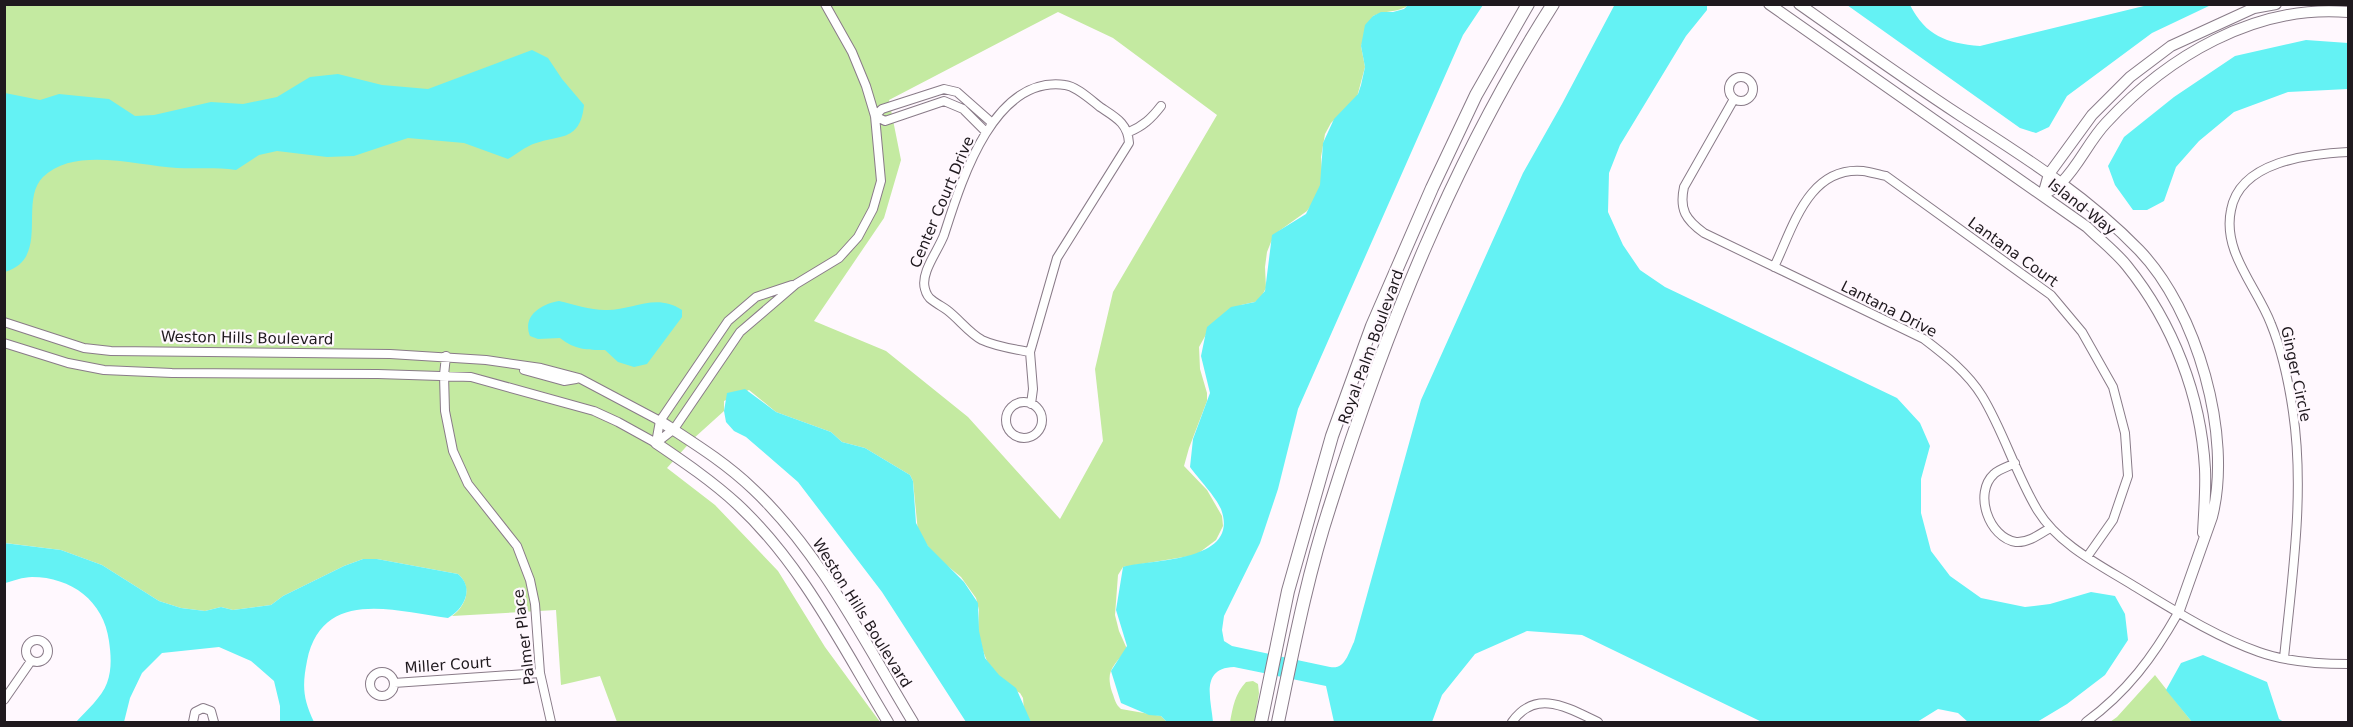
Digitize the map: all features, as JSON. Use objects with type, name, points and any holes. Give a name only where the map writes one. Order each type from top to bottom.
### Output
[{"type":"main road","name":"Royal Palm Boulevard","points":[[1261,723],[1288,591],[1332,436],[1372,326],[1432,188],[1476,95],[1528,4]]},
{"type":"main road","name":"Royal Palm Boulevard","points":[[1278,723],[1329,507],[1390,331],[1463,165],[1553,4]]},
{"type":"street","points":[[656,443],[674,429],[740,332],[796,284],[839,258],[858,237],[873,209],[881,181],[875,116],[852,52],[825,4]]},
{"type":"street","name":"Island Way","points":[[1769,4],[2087,227],[2126,265],[2157,310],[2181,359],[2201,434],[2205,470],[2202,547]]},
{"type":"street","name":"Island Way","points":[[1799,4],[1898,74],[2049,174],[2140,250],[2173,300],[2196,345],[2207,380],[2215,421],[2219,458],[2216,502],[2178,613],[2158,648],[2129,685],[2086,723]]},
{"type":"street","points":[[2043,195],[2049,174],[2092,115],[2130,77],[2171,46],[2254,6],[2271,5],[2266,19]]},
{"type":"street","points":[[2254,6],[2266,19]]},
{"type":"street","points":[[2043,195],[2061,183],[2104,125],[2140,89],[2179,60],[2224,35],[2266,19],[2312,12],[2349,12]]},
{"type":"street","name":"Center Court Drive","points":[[1030,352],[1004,347],[981,339],[948,310],[930,299],[924,288],[924,275],[939,250],[960,185],[991,122],[1007,105],[1043,85],[1068,85],[1123,122],[1129,132]]},
{"type":"street","points":[[875,116],[882,109],[944,89],[958,93],[991,122]]},
{"type":"street","points":[[953,104],[958,93]]},
{"type":"street","name":"Lantana Drive","points":[[1734,99],[1684,187],[1682,197],[1684,213],[1688,220],[1704,233],[1924,339],[1954,363],[1981,395],[2037,509],[2050,528],[2087,557],[2178,613]]},
{"type":"street","points":[[875,116],[885,121],[944,101],[963,109],[987,132]]},
{"type":"street","points":[[1031,404],[1033,389],[1030,352],[1057,258],[1129,143],[1129,132],[1140,128],[1161,106]]},
{"type":"street","name":"Ginger Circle","points":[[2284,658],[2296,527],[2297,470],[2293,413],[2272,324],[2232,247],[2229,230],[2231,208],[2240,189],[2251,178],[2273,165],[2299,157],[2349,152]]},
{"type":"street","name":"Lantana Court","points":[[1774,267],[1808,195],[1822,182],[1842,174],[1862,171],[1886,176],[2051,296],[2082,332],[2113,387],[2125,433],[2128,476],[2113,520],[2087,557]]},
{"type":"street","points":[[656,443],[660,421],[728,321],[756,297],[796,284]]},
{"type":"street","points":[[2157,310],[2173,300]]},
{"type":"street","name":"Weston Hills Boulevard","points":[[4,322],[74,345],[111,351],[446,356],[492,361],[564,381],[579,378],[674,429],[736,474],[754,490],[783,521],[814,560],[913,723]]},
{"type":"street","points":[[4,343],[68,363],[104,370],[172,373],[444,375],[471,377],[537,389],[560,396],[571,404],[618,422],[656,443],[689,465],[738,505],[798,575],[888,723]]},
{"type":"street","name":"Palmer Place","points":[[446,356],[445,411],[453,451],[468,484],[517,546],[530,580],[536,604],[540,673],[551,723]]},
{"type":"street","points":[[1019,403],[1031,404],[1040,411],[1042,423],[1040,429],[1032,437],[1015,436],[1007,427],[1009,410],[1019,403]]},
{"type":"street","points":[[2015,464],[1994,474],[1987,484],[1984,501],[1989,520],[2002,535],[2016,542],[2031,539],[2050,528]]},
{"type":"street","points":[[2178,613],[2233,642],[2260,653],[2319,663],[2349,664]]},
{"type":"street","points":[[4,700],[31,661]]},
{"type":"street","name":"Miller Court","points":[[394,682],[540,673]]},
{"type":"street","points":[[1512,723],[1522,710],[1548,703],[1563,706],[1598,723]]},
{"type":"street","points":[[193,723],[195,712],[203,708],[211,711],[214,723]]},
{"type":"green space","points":[[4,5],[1409,5],[1373,16],[1361,46],[1365,67],[1357,97],[1331,123],[1325,134],[1321,157],[1323,184],[1307,211],[1279,231],[1271,242],[1265,267],[1266,288],[1259,301],[1241,305],[1208,331],[1199,347],[1200,369],[1207,401],[1184,466],[1207,490],[1222,516],[1223,526],[1216,540],[1196,555],[1123,567],[1118,575],[1115,615],[1127,649],[1110,673],[1112,692],[1121,709],[1161,716],[1167,722],[1031,722],[1024,711],[1023,698],[1020,693],[1006,686],[987,661],[978,631],[979,610],[976,598],[961,577],[934,555],[918,532],[913,481],[910,475],[865,448],[842,442],[831,432],[776,412],[749,390],[724,401],[724,411],[693,439],[667,468],[715,505],[778,571],[825,647],[880,722],[617,722],[600,676],[561,685],[556,610],[452,616],[461,607],[466,596],[463,579],[458,574],[377,559],[363,559],[283,596],[271,605],[233,610],[221,607],[205,611],[181,608],[159,601],[102,565],[61,550],[5,543]],"holes":[[[1058,12],[1113,38],[1217,115],[1113,292],[1095,369],[1103,441],[1060,519],[968,417],[886,351],[814,321],[884,218],[901,160],[889,100]]]},
{"type":"green space","points":[[2155,675],[2192,722],[2110,722],[2117,717]]},
{"type":"green space","points":[[1253,681],[1258,684],[1259,693],[1255,722],[1230,722],[1233,705],[1239,691],[1246,682]]},
{"type":"water","points":[[1409,4],[1483,5],[1463,35],[1298,409],[1278,489],[1260,543],[1224,616],[1222,630],[1224,641],[1232,646],[1330,667],[1343,664],[1354,642],[1421,400],[1523,173],[1615,4],[1707,5],[1707,10],[1686,36],[1620,145],[1609,173],[1608,212],[1623,245],[1640,270],[1665,287],[1897,398],[1920,423],[1930,446],[1921,479],[1921,513],[1931,551],[1950,576],[1981,598],[2025,607],[2050,604],[2091,592],[2115,596],[2125,614],[2128,640],[2105,675],[2067,704],[2037,722],[1968,722],[1958,713],[1938,709],[1917,722],[1762,722],[1582,635],[1527,631],[1475,654],[1442,695],[1432,722],[1334,722],[1326,686],[1234,667],[1223,669],[1212,679],[1210,695],[1213,722],[1167,722],[1161,716],[1149,715],[1121,703],[1111,671],[1127,646],[1116,610],[1123,567],[1172,559],[1206,549],[1218,540],[1224,527],[1219,504],[1190,467],[1193,439],[1210,393],[1201,356],[1207,327],[1231,307],[1255,302],[1265,291],[1272,235],[1306,214],[1320,185],[1323,143],[1334,119],[1358,94],[1365,67],[1361,46],[1365,25],[1373,16],[1381,12],[1404,9]]},
{"type":"water","points":[[1847,5],[1910,5],[1923,24],[1938,36],[1957,43],[1980,46],[2148,5],[2211,5],[2152,33],[2067,96],[2049,127],[2036,133],[2020,128]]},
{"type":"water","points":[[2306,40],[2348,43],[2348,89],[2288,92],[2234,112],[2199,141],[2176,167],[2164,201],[2147,210],[2133,210],[2115,185],[2108,166],[2124,137],[2174,97],[2235,56]]},
{"type":"water","points":[[532,50],[548,58],[584,105],[578,126],[565,136],[529,146],[508,159],[464,143],[408,138],[354,156],[327,157],[277,151],[259,155],[236,170],[177,168],[107,160],[72,162],[56,168],[43,177],[36,188],[33,200],[31,242],[27,255],[19,265],[5,272],[5,93],[40,100],[59,94],[109,99],[135,116],[154,115],[211,102],[243,104],[277,97],[310,77],[338,74],[382,85],[428,89]]},
{"type":"water","points":[[559,301],[605,310],[653,302],[662,303],[682,310],[682,317],[647,364],[634,367],[618,362],[605,350],[581,348],[560,338],[538,339],[530,336],[529,323],[535,312]]},
{"type":"water","points":[[745,389],[776,412],[831,432],[842,442],[865,448],[910,475],[913,481],[916,523],[928,546],[964,582],[978,603],[979,631],[985,658],[999,675],[1016,688],[1031,722],[966,722],[882,592],[798,482],[726,422],[724,411],[727,393]]},
{"type":"water","points":[[4,543],[61,550],[102,565],[159,601],[181,608],[205,611],[221,607],[233,610],[271,605],[283,596],[363,559],[377,559],[458,574],[467,592],[463,604],[448,618],[406,611],[363,609],[344,613],[328,622],[315,638],[305,670],[306,699],[314,722],[280,722],[280,706],[274,681],[251,661],[219,647],[162,653],[142,673],[130,698],[124,722],[76,722],[105,688],[109,678],[111,657],[106,627],[93,603],[83,594],[60,581],[32,577],[5,583]]},
{"type":"water","points":[[2203,655],[2267,682],[2279,719],[2284,722],[2192,722],[2166,690],[2181,663]]}]
